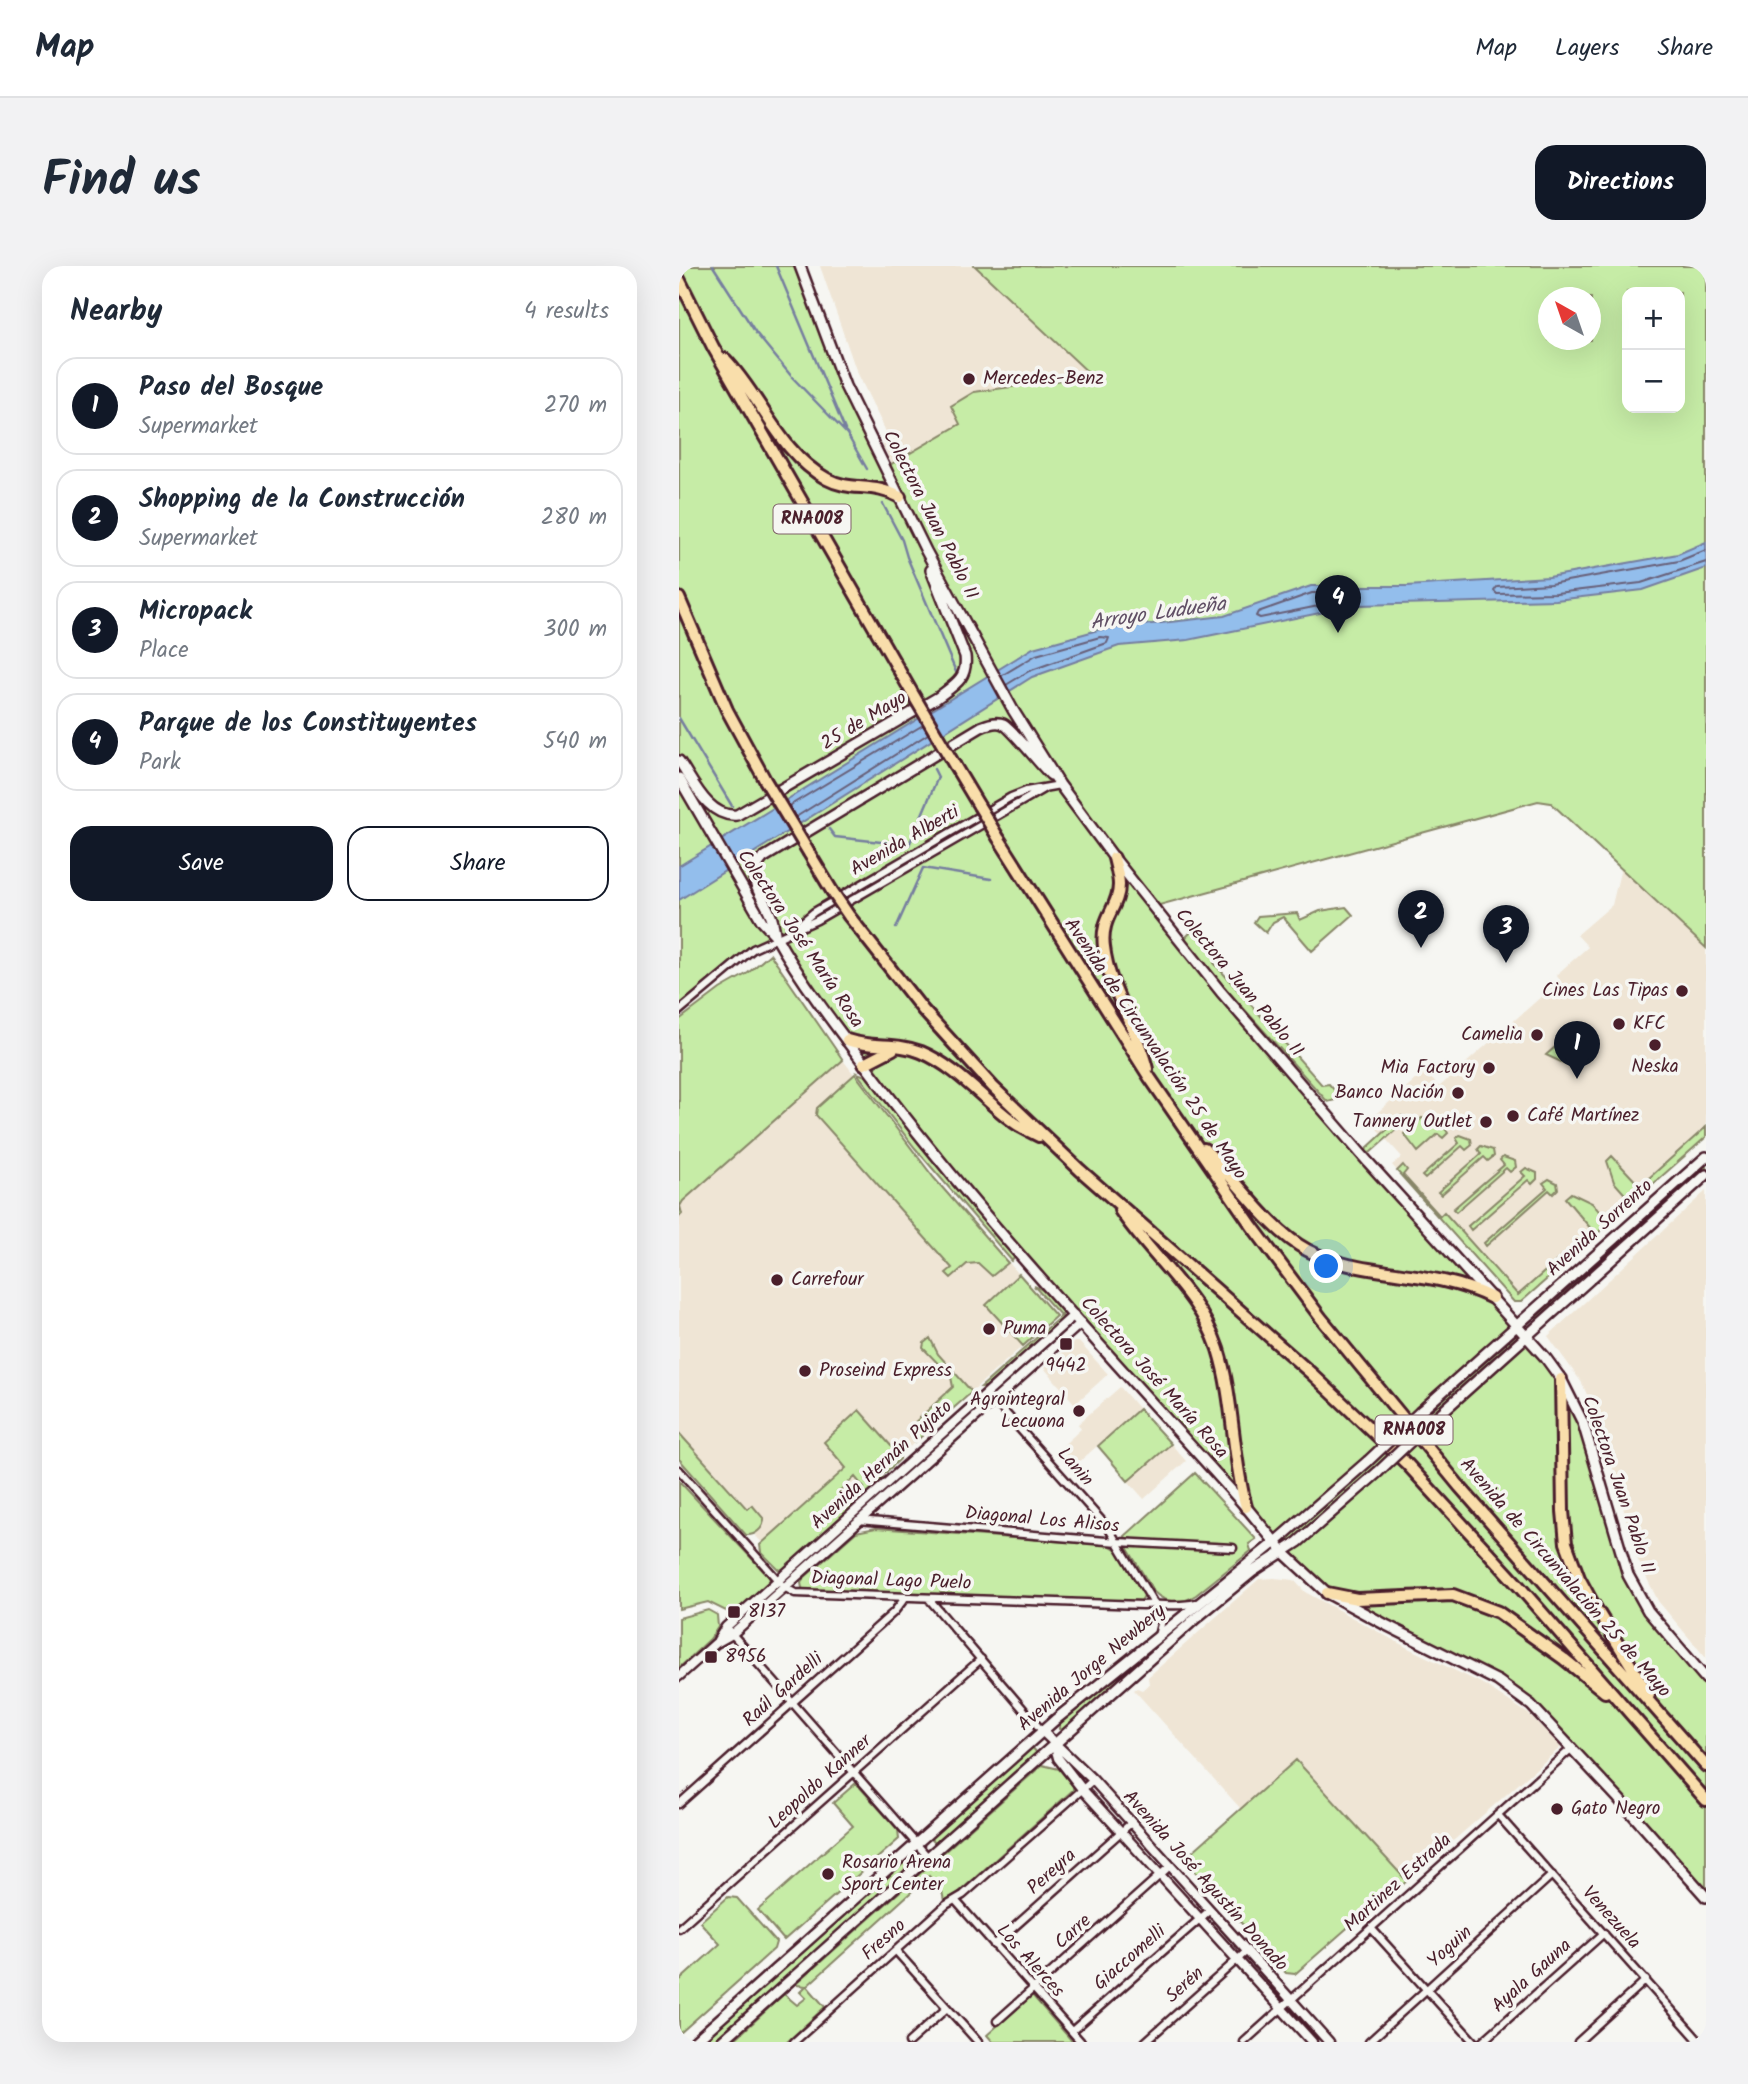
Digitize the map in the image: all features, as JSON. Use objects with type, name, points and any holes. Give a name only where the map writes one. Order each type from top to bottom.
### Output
[{"type":"highway","name":"Avenida de Circunvalación 25 de Mayo","points":[[679,279],[713,347],[955,766],[1189,1136],[1321,1318],[1389,1402],[1528,1565],[1706,1766]]},
{"type":"highway","points":[[713,347],[749,388],[782,438],[812,469],[833,482],[880,488],[900,497]]},
{"type":"highway","name":"Avenida de Circunvalación 25 de Mayo","points":[[679,598],[727,710],[765,780],[849,916],[923,1010],[955,1047],[1050,1142],[1312,1374],[1407,1464],[1706,1800]]},
{"type":"highway","points":[[1114,859],[1119,885],[1115,902],[1106,919],[1104,946],[1111,977],[1141,1045],[1150,1078]]},
{"type":"highway","points":[[847,1040],[868,1046],[902,1047],[922,1052],[1014,1123],[1050,1142]]},
{"type":"highway","points":[[865,1064],[883,1052],[902,1047]]},
{"type":"highway","points":[[1189,1136],[1226,1169],[1275,1224],[1306,1250],[1346,1263],[1449,1281],[1492,1298]]},
{"type":"highway","points":[[1113,1199],[1134,1232],[1184,1289],[1218,1348],[1246,1507]]},
{"type":"highway","points":[[1561,1379],[1566,1543],[1591,1602],[1643,1683],[1656,1710]]},
{"type":"highway","points":[[1327,1593],[1357,1599],[1453,1595],[1498,1612],[1564,1659],[1630,1712]]},
{"type":"main road","name":"Colectora Juan Pablo II","points":[[800,266],[845,386],[926,551],[1013,710],[1061,785],[1114,859],[1221,992],[1368,1162],[1527,1336],[1561,1379],[1583,1423],[1628,1575],[1649,1612],[1706,1679]]},
{"type":"main road","name":"25 de Mayo","points":[[679,761],[713,809],[721,814],[737,815],[937,698],[956,683],[966,667],[965,656],[945,609],[926,551]]},
{"type":"main road","points":[[777,937],[772,917],[755,884],[753,873],[756,865],[981,727],[993,723],[1003,724],[1010,729],[1036,762],[1061,785]]},
{"type":"main road","name":"Colectora José María Rosa","points":[[679,778],[762,921],[777,937],[847,1040],[921,1138],[1284,1553],[1327,1593],[1498,1681],[1531,1705],[1706,1897]]},
{"type":"main road","name":"Avenida Sorrento","points":[[1517,1326],[1706,1157]]},
{"type":"main road","name":"Avenida Sorrento","points":[[1527,1336],[1706,1175]]},
{"type":"main road","name":"Avenida Jorge Newbery","points":[[694,2042],[1042,1731],[1274,1542],[1517,1326]]},
{"type":"main road","name":"Avenida Jorge Newbery","points":[[721,2042],[1204,1611],[1252,1572],[1284,1553],[1378,1472],[1527,1336]]},
{"type":"street","name":"Avenida Alberti","points":[[679,1011],[745,954],[788,934],[814,912],[1000,804],[1026,791],[1061,785]]},
{"type":"street","name":"Avenida Hernán Pujato","points":[[679,1676],[781,1584],[853,1513],[988,1392],[1078,1319]]},
{"type":"street","name":"Avenida Hernán Pujato","points":[[781,1584],[859,1521],[994,1400],[1078,1319]]},
{"type":"street","name":"Lanin","points":[[988,1392],[1118,1542],[1154,1604]]},
{"type":"street","points":[[679,1470],[781,1584]]},
{"type":"street","points":[[853,1513],[859,1521]]},
{"type":"street","name":"Diagonal Los Alisos","points":[[859,1521],[1118,1542],[1233,1548]]},
{"type":"street","name":"Diagonal Lago Puelo","points":[[781,1584],[795,1593],[905,1598],[1154,1604],[1175,1607],[1199,1602]]},
{"type":"street","name":"Raúl Gardelli","points":[[679,1804],[894,1612],[905,1598]]},
{"type":"street","points":[[929,1599],[1042,1731]]},
{"type":"street","points":[[1154,1604],[1161,1618],[1158,1636]]},
{"type":"street","points":[[729,1631],[928,1857]]},
{"type":"street","name":"Leopoldo Kanner","points":[[679,1928],[981,1659]]},
{"type":"street","name":"Avenida José Agustín Donado","points":[[1042,1731],[1093,1780],[1329,2042]]},
{"type":"street","name":"Avenida José Agustín Donado","points":[[1054,1744],[1058,1758],[1082,1789],[1312,2042]]},
{"type":"street","name":"Martinez Estrada","points":[[1244,2042],[1573,1748]]},
{"type":"street","name":"Fresno","points":[[794,2042],[803,2039],[896,1951],[1093,1780]]},
{"type":"street","name":"Venezuela","points":[[1497,1815],[1700,2042]]},
{"type":"street","name":"Pereyra","points":[[994,1945],[1131,1823]]},
{"type":"street","name":"Carre","points":[[997,2021],[1170,1866]]},
{"type":"street","name":"Yoguin","points":[[1369,2042],[1552,1875]]},
{"type":"street","name":"Los Alerces","points":[[955,1900],[1081,2042]]},
{"type":"street","name":"Giaccomelli","points":[[1072,2031],[1210,1910]]},
{"type":"street","points":[[1371,1928],[1474,2042]]},
{"type":"street","name":"Ayala Gauna","points":[[1482,2042],[1604,1933]]},
{"type":"street","points":[[896,1951],[978,2042]]},
{"type":"street","name":"Serén","points":[[1145,2042],[1247,1951]]},
{"type":"street","points":[[1577,2042],[1646,1980]]},
{"type":"street","points":[[909,2042],[947,2008]]},
{"type":"shaded area","points":[[820,266],[975,266],[1092,376],[974,392],[960,424],[892,464],[883,445],[890,440],[856,370]]},
{"type":"shaded area","points":[[1621,868],[1706,948],[1706,1137],[1643,1193],[1628,1200],[1609,1216],[1598,1234],[1521,1302],[1514,1302],[1392,1165],[1402,1157],[1369,1120],[1425,1071],[1439,1087],[1560,980],[1556,975],[1588,947],[1577,935],[1612,905]]},
{"type":"shaded area","points":[[836,1051],[934,1178],[1056,1316],[780,1563],[679,1450],[679,1054]]},
{"type":"shaded area","points":[[1706,1191],[1706,1658],[1658,1601],[1636,1556],[1604,1435],[1582,1383],[1548,1336]]},
{"type":"shaded area","points":[[1074,1342],[1079,1342],[1108,1374],[1075,1404],[1044,1368]]},
{"type":"shaded area","points":[[1120,1387],[1139,1409],[1070,1470],[1055,1453],[1081,1429],[1078,1424]]},
{"type":"shaded area","points":[[1171,1444],[1186,1461],[1144,1499],[1128,1481]]},
{"type":"shaded area","points":[[1259,1579],[1294,1580],[1305,1592],[1408,1648],[1483,1684],[1530,1715],[1561,1747],[1407,1881],[1297,1760],[1241,1809],[1134,1690],[1142,1690],[1149,1684],[1148,1677]]},
{"type":"green space","points":[[679,266],[800,266],[814,307],[886,467],[960,424],[951,406],[974,392],[1092,376],[975,266],[1706,266],[1706,948],[1551,803],[1538,801],[1152,907],[1221,992],[1545,1357],[1583,1423],[1628,1575],[1649,1612],[1706,1679],[1706,1897],[1573,1748],[1498,1681],[1386,1625],[1306,1575],[921,1138],[778,939],[753,949],[679,1011]]},
{"type":"green space","points":[[1346,907],[1353,915],[1312,951],[1283,917],[1273,922],[1266,933],[1254,922],[1258,916],[1297,913],[1300,920],[1320,911]]},
{"type":"green space","points":[[1192,931],[1201,932],[1211,940],[1219,951],[1214,963],[1322,1085],[1329,1084],[1336,1092],[1335,1100],[1328,1102],[1325,1099],[1186,944],[1186,937]]},
{"type":"green space","points":[[770,954],[843,1060],[683,1201],[680,1206],[682,1214],[679,1217],[679,1020],[720,989],[748,973]]},
{"type":"green space","points":[[1563,1040],[1590,1052],[1574,1068],[1546,1055]]},
{"type":"green space","points":[[857,1073],[866,1076],[919,1144],[1015,1256],[1012,1261],[915,1148]]},
{"type":"green space","points":[[855,1074],[934,1178],[1008,1263],[992,1276],[978,1263],[967,1264],[951,1278],[946,1273],[952,1268],[816,1115],[817,1108]]},
{"type":"green space","points":[[1402,1116],[1407,1118],[1406,1121],[1370,1153],[1366,1152],[1367,1148]]},
{"type":"green space","points":[[1422,1118],[1444,1127],[1448,1133],[1443,1138],[1438,1134],[1418,1152],[1404,1134]]},
{"type":"green space","points":[[1706,1127],[1706,1137],[1643,1193],[1630,1200],[1614,1182],[1607,1161],[1612,1156],[1640,1186]]},
{"type":"green space","points":[[1460,1135],[1471,1139],[1472,1145],[1466,1150],[1462,1146],[1425,1179],[1422,1176],[1459,1143],[1456,1138]]},
{"type":"green space","points":[[1481,1146],[1493,1150],[1494,1156],[1488,1161],[1484,1157],[1441,1195],[1438,1192],[1481,1154],[1478,1149]]},
{"type":"green space","points":[[1503,1157],[1515,1161],[1516,1167],[1510,1172],[1506,1168],[1456,1212],[1453,1209],[1504,1165],[1500,1160]]},
{"type":"green space","points":[[1706,1164],[1706,1168],[1538,1319],[1536,1317]]},
{"type":"green space","points":[[1403,1165],[1407,1170],[1403,1175],[1440,1216],[1444,1212],[1518,1295],[1592,1230],[1565,1198],[1571,1193],[1592,1203],[1607,1220],[1598,1234],[1521,1302],[1514,1302],[1397,1171]]},
{"type":"green space","points":[[1526,1168],[1537,1173],[1537,1179],[1532,1184],[1528,1180],[1471,1230],[1468,1226],[1525,1176],[1521,1172]]},
{"type":"green space","points":[[1549,1179],[1557,1183],[1558,1189],[1553,1194],[1549,1190],[1486,1246],[1484,1243],[1547,1188],[1543,1183]]},
{"type":"green space","points":[[1019,1274],[1056,1316],[1023,1346],[986,1305]]},
{"type":"green space","points":[[1034,1286],[1054,1299],[1061,1309],[1062,1320],[987,1387],[981,1387],[1061,1316]]},
{"type":"green space","points":[[930,1338],[938,1354],[972,1392],[915,1442],[910,1434],[912,1425],[953,1387],[951,1377],[923,1348]]},
{"type":"green space","points":[[1139,1409],[1171,1444],[1128,1481],[1098,1446]]},
{"type":"green space","points":[[859,1410],[900,1459],[883,1475],[880,1482],[858,1502],[855,1500],[852,1503],[854,1506],[784,1569],[779,1570],[761,1552],[760,1545],[846,1468],[824,1442]],"holes":[[[855,1477],[864,1488],[847,1503],[838,1492]]]},
{"type":"green space","points":[[679,1433],[747,1509],[752,1505],[764,1519],[758,1531],[746,1535],[679,1459]]},
{"type":"green space","points":[[1195,1473],[1256,1539],[1249,1544],[1251,1551],[1196,1595],[1185,1600],[1169,1601],[1154,1592],[1128,1549],[1125,1536]]},
{"type":"green space","points":[[679,1481],[769,1577],[770,1581],[738,1610],[730,1613],[708,1602],[679,1609]]},
{"type":"green space","points":[[876,1528],[1109,1545],[1120,1552],[1145,1594],[1141,1601],[806,1591],[802,1588],[801,1583],[805,1577],[856,1532]]},
{"type":"green space","points":[[1258,1559],[1261,1563],[1063,1730],[1059,1729],[1060,1722]]},
{"type":"green space","points":[[708,1610],[717,1615],[718,1627],[710,1639],[679,1668],[679,1618]]},
{"type":"green space","points":[[1032,1747],[1037,1753],[935,1843],[930,1838]]},
{"type":"green space","points":[[1296,1760],[1407,1881],[1366,1916],[1362,1915],[1295,1974],[1286,1973],[1184,1859]]},
{"type":"green space","points":[[1042,1765],[1059,1769],[1073,1786],[1073,1790],[958,1893],[944,1901],[942,1891],[929,1876],[807,1986],[825,2007],[787,2042],[732,2042],[784,1994],[797,2005],[806,1998],[800,1992],[806,1986],[797,1983]]},
{"type":"green space","name":"Rosario Arena Sport Center","points":[[856,1783],[898,1830],[899,1839],[784,1940],[758,1910],[853,1826],[833,1803]]},
{"type":"green space","points":[[911,1856],[915,1862],[714,2042],[702,2042]]},
{"type":"green space","points":[[728,1897],[737,1898],[776,1942],[774,1949],[679,2034],[679,1981],[720,1944],[700,1922]]},
{"type":"green space","points":[[1032,1995],[1072,2041],[993,2042],[987,2035]]},
{"type":"water","name":"Arroyo Ludueña","points":[[1706,542],[1706,568],[1643,590],[1556,600],[1359,605],[1188,640],[1119,646],[1032,677],[679,900],[679,866],[1033,648],[1098,630],[1224,616],[1311,586],[1407,586],[1549,577],[1678,554]]},
{"type":"waterway","points":[[713,266],[756,333],[792,377],[847,434],[867,469]]},
{"type":"waterway","points":[[776,266],[845,430]]},
{"type":"waterway","points":[[883,504],[902,540],[956,672]]},
{"type":"waterway","points":[[679,718],[732,806]]},
{"type":"waterway","points":[[909,845],[938,777],[934,769]]},
{"type":"waterway","points":[[829,829],[835,837],[909,845]]},
{"type":"waterway","points":[[923,868],[991,879]]},
{"type":"waterway","points":[[896,928],[923,868]]},
{"type":"place","name":"Mercedes-Benz","points":[[969,379]]},
{"type":"place","name":"Parque de los Constituyentes","points":[[1338,633]]},
{"type":"place","name":"Shopping de la Construcción","points":[[1421,948]]},
{"type":"place","name":"Micropack","points":[[1506,963]]},
{"type":"place","name":"Cines Las Tipas","points":[[1682,991]]},
{"type":"place","name":"KFC","points":[[1619,1024]]},
{"type":"place","name":"Camelia","points":[[1537,1035]]},
{"type":"place","name":"Neska","points":[[1655,1045]]},
{"type":"place","name":"Mia Factory","points":[[1489,1068]]},
{"type":"place","name":"Paso del Bosque","points":[[1577,1079]]},
{"type":"place","name":"Banco Nación","points":[[1458,1093]]},
{"type":"place","name":"Café Martínez","points":[[1513,1116]]},
{"type":"place","name":"Tannery Outlet","points":[[1486,1122]]},
{"type":"place","name":"Carrefour","points":[[777,1280]]},
{"type":"place","name":"Puma","points":[[989,1329]]},
{"type":"place","name":"9442","points":[[1066,1344]]},
{"type":"place","name":"Proseind Express","points":[[805,1371]]},
{"type":"place","name":"Agrointegral Lecuona","points":[[1079,1411]]},
{"type":"place","name":"8137","points":[[734,1612]]},
{"type":"place","name":"8956","points":[[711,1657]]},
{"type":"place","name":"Gato Negro","points":[[1557,1809]]},
{"type":"place","name":"Rosario Arena Sport Center","points":[[828,1874]]}]
